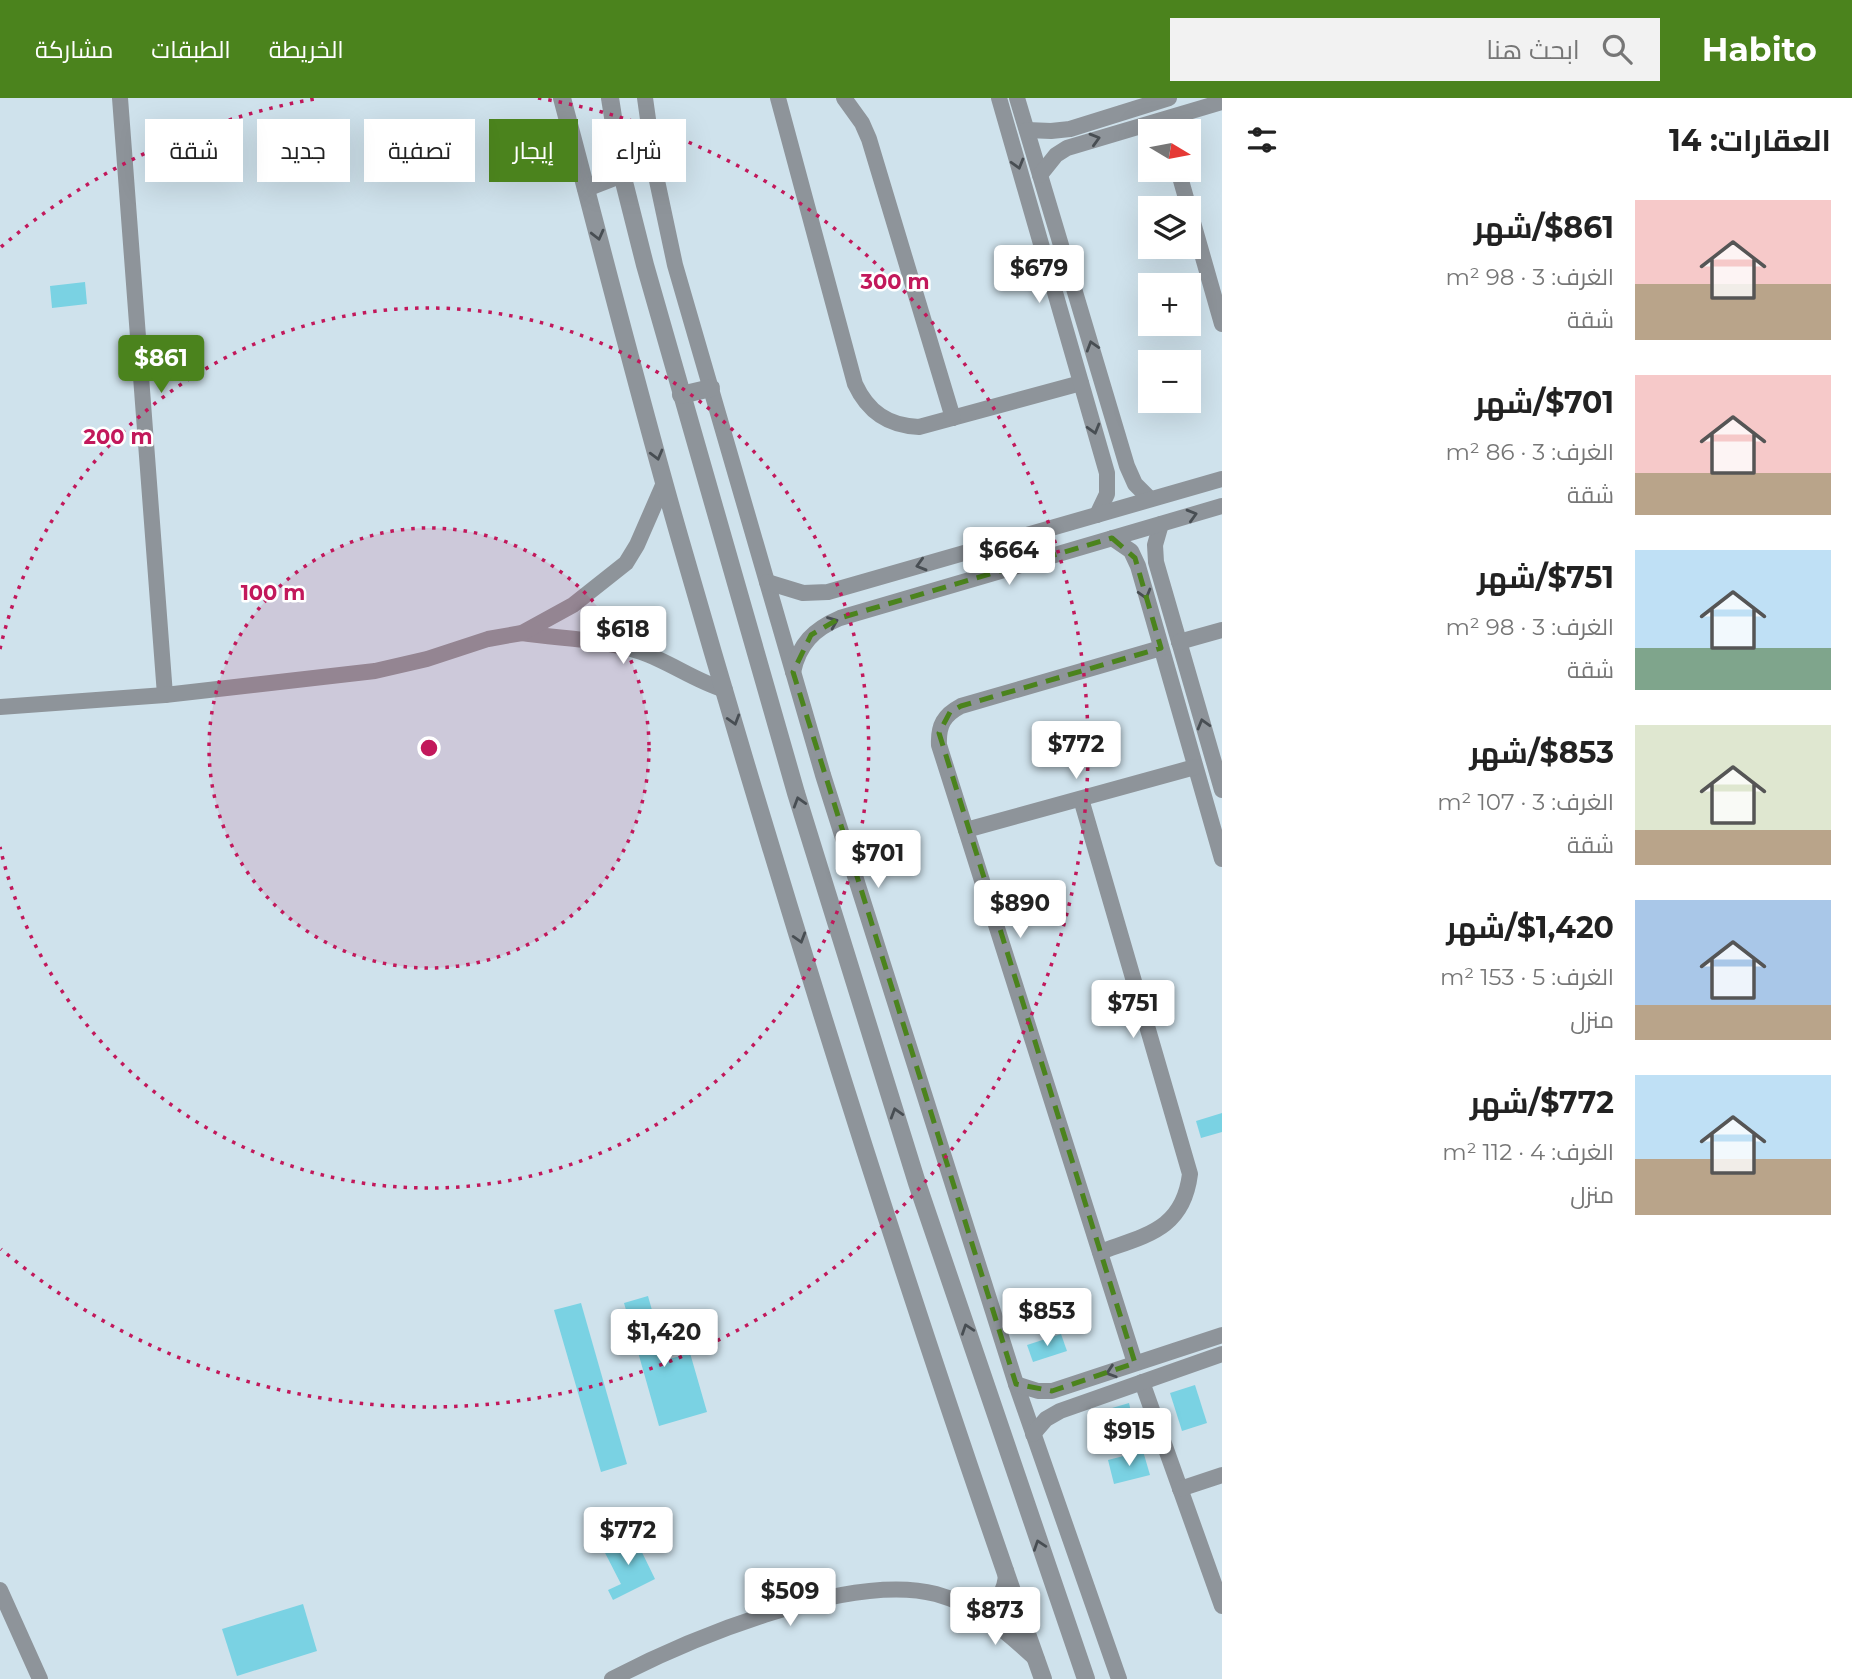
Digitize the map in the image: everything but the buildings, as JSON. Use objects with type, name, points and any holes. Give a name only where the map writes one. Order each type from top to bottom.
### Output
[{"type":"street","points":[[120,98],[165,695]]},
{"type":"street","points":[[562,98],[664,483],[725,690],[881,1198],[1043,1679]]},
{"type":"street","points":[[610,98],[613,119]]},
{"type":"street","points":[[645,98],[656,176],[675,265],[793,673],[1016,1384],[1119,1679]]},
{"type":"street","points":[[778,98],[855,384],[862,399],[873,411],[887,421],[902,426],[919,427],[1081,383]]},
{"type":"street","points":[[844,98],[862,123],[869,139],[953,418]]},
{"type":"street","points":[[999,98],[1108,484],[1107,494],[1097,515]]},
{"type":"street","points":[[1017,98],[1127,466],[1135,484],[1150,499]]},
{"type":"street","points":[[1027,130],[1070,129],[1169,98]]},
{"type":"street","points":[[1181,119],[1222,102]]},
{"type":"street","points":[[1040,175],[1056,155],[1068,148],[1138,132]]},
{"type":"street","points":[[586,188],[601,182]]},
{"type":"street","points":[[624,182],[681,395],[796,793],[917,1183],[1086,1679]]},
{"type":"street","points":[[1181,182],[1222,324]]},
{"type":"street","points":[[681,395],[711,388]]},
{"type":"street","points":[[767,582],[803,593],[828,592],[1222,479]]},
{"type":"street","points":[[522,633],[573,605],[626,563],[637,545],[664,483]]},
{"type":"street","points":[[793,673],[802,646],[822,626],[841,618],[1222,506]]},
{"type":"street","points":[[1161,524],[1155,545],[1156,562],[1222,790]]},
{"type":"street","points":[[1112,538],[1130,551],[1138,566],[1222,859]]},
{"type":"street","points":[[1138,566],[1156,562]]},
{"type":"street","points":[[1179,642],[1222,630]]},
{"type":"street","points":[[0,707],[165,695],[375,671],[427,659],[488,639],[522,633],[638,650],[705,684],[725,690]]},
{"type":"street","points":[[1135,1363],[939,745],[939,733],[942,721],[950,712],[961,706],[1161,648]]},
{"type":"street","points":[[966,830],[1195,767]]},
{"type":"street","points":[[1081,799],[1190,1174],[1188,1193],[1180,1210],[1167,1224],[1150,1234],[1100,1252]]},
{"type":"street","points":[[1016,1384],[1038,1391],[1052,1391],[1222,1335]]},
{"type":"street","points":[[1033,1434],[1046,1419],[1071,1406],[1222,1354]]},
{"type":"street","points":[[1142,1382],[1222,1606]]},
{"type":"street","points":[[1065,1387],[1071,1406]]},
{"type":"street","points":[[1180,1489],[1222,1475]]},
{"type":"street","points":[[974,1609],[995,1602],[1006,1583],[1006,1571]]},
{"type":"street","points":[[612,1679],[674,1649],[774,1613],[854,1592],[895,1589],[935,1594],[974,1609],[1007,1633],[1037,1660]]},
{"type":"street","points":[[0,1590],[40,1679]]},
{"type":"highlighted area","points":[[1112,538],[1135,558],[1161,648],[961,706],[950,712],[939,733],[1135,1363],[1052,1391],[1016,1384],[793,672],[811,635],[840,618]]}]
